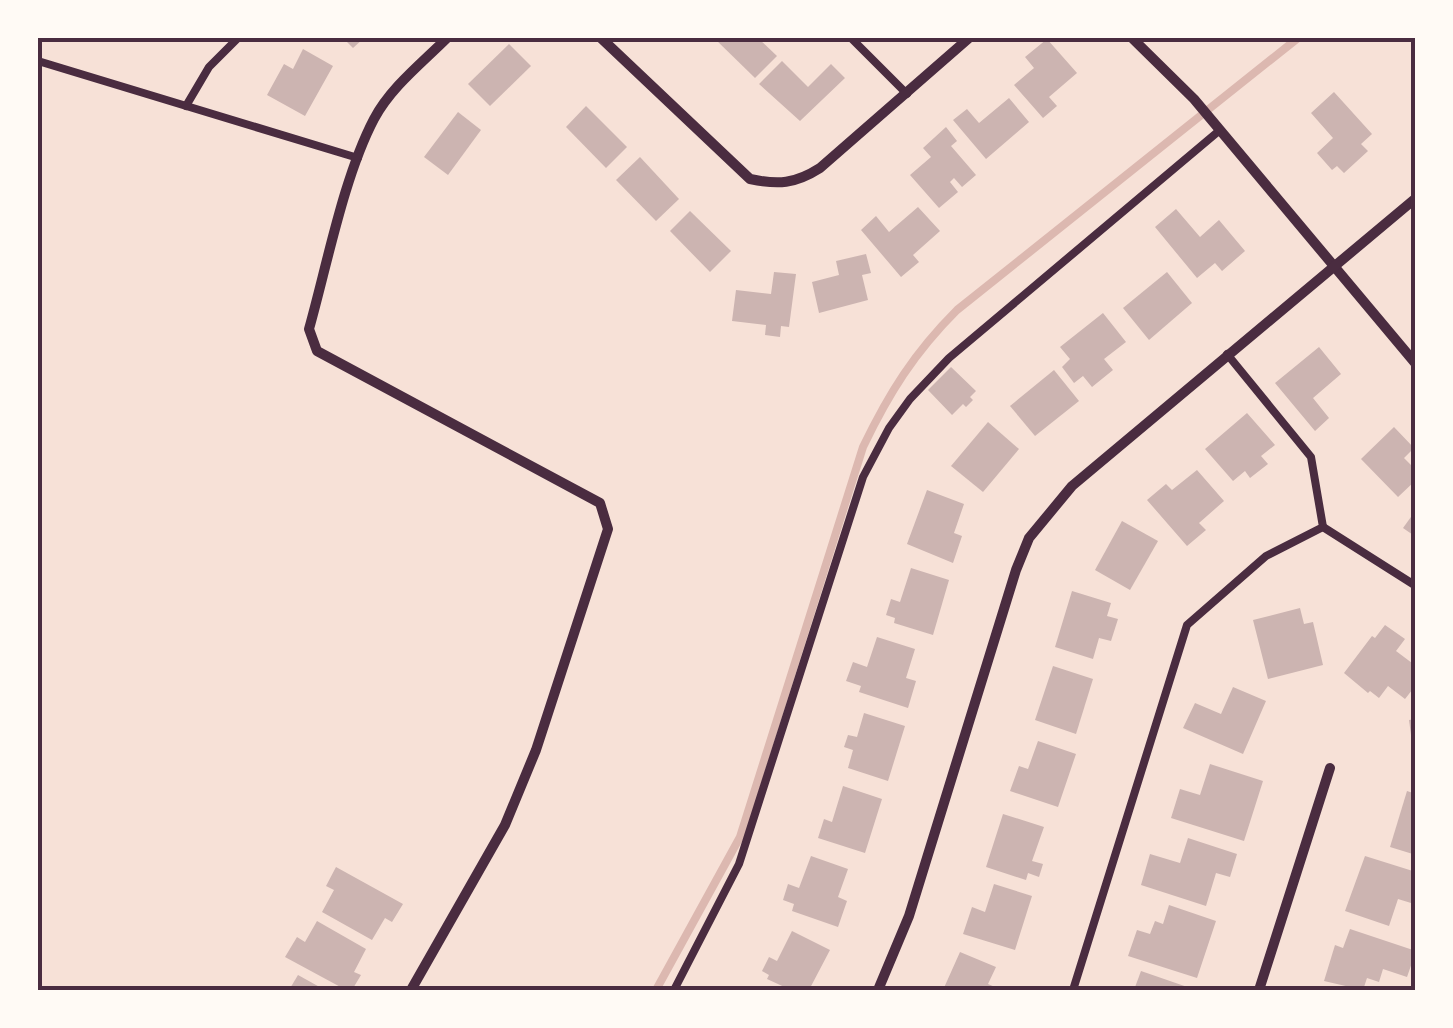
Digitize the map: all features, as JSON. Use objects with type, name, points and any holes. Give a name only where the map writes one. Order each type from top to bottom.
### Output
[{"type":"street","points":[[411,990],[505,825],[536,750],[608,528],[600,503],[317,351],[309,329],[358,158],[375,118],[393,92],[446,38]]},
{"type":"street","points":[[601,38],[750,179],[774,184],[799,181],[820,168],[969,38]]},
{"type":"street","points":[[1132,38],[1194,100],[1416,364]]},
{"type":"street","points":[[878,990],[909,916],[1029,538],[1072,486],[1416,198]]},
{"type":"street","points":[[1260,990],[1330,768]]},
{"type":"lane","points":[[186,106],[209,67],[238,38]]},
{"type":"lane","points":[[851,38],[907,94]]},
{"type":"lane","points":[[38,60],[358,158]]},
{"type":"lane","points":[[674,990],[739,864],[852,504],[888,428],[949,358],[1220,130]]},
{"type":"lane","points":[[1227,354],[1311,458],[1323,527],[1416,586]]},
{"type":"lane","points":[[1073,990],[1187,625],[1266,556],[1323,527]]},
{"type":"building","points":[[343,38],[364,38],[353,48]]},
{"type":"building","points":[[714,38],[758,38],[777,56],[755,78]]},
{"type":"building","points":[[1047,39],[1077,73],[1049,97],[1057,106],[1043,118],[1014,85],[1034,68],[1025,57]]},
{"type":"building","points":[[509,44],[531,66],[490,106],[468,84]]},
{"type":"building","points":[[303,49],[333,66],[305,116],[267,95],[284,64],[293,69]]},
{"type":"building","points":[[782,61],[808,87],[831,64],[845,78],[800,121],[759,84]]},
{"type":"building","points":[[1334,92],[1372,134],[1361,144],[1368,151],[1344,173],[1337,166],[1332,170],[1317,153],[1333,138],[1311,113]]},
{"type":"building","points":[[1009,98],[1029,122],[986,159],[953,120],[967,109],[979,123]]},
{"type":"building","points":[[586,106],[627,147],[606,168],[566,127]]},
{"type":"building","points":[[458,112],[481,130],[448,175],[424,157]]},
{"type":"building","points":[[946,127],[957,141],[951,146],[976,175],[962,187],[954,178],[950,182],[958,192],[939,208],[910,175],[931,157],[923,148]]},
{"type":"building","points":[[640,157],[679,199],[656,221],[616,180]]},
{"type":"building","points":[[918,207],[940,231],[913,255],[919,262],[901,277],[861,230],[876,216],[889,232]]},
{"type":"building","points":[[1176,209],[1200,237],[1219,220],[1245,251],[1222,271],[1215,263],[1197,278],[1155,227]]},
{"type":"building","points":[[690,211],[731,251],[710,272],[670,231]]},
{"type":"building","points":[[866,254],[871,273],[862,275],[868,300],[819,313],[812,282],[839,275],[836,261]]},
{"type":"building","points":[[774,272],[796,274],[789,327],[781,326],[780,337],[765,335],[766,325],[732,321],[736,290],[771,294]]},
{"type":"building","points":[[1167,272],[1192,303],[1149,340],[1123,308]]},
{"type":"building","points":[[1103,313],[1126,342],[1104,359],[1113,370],[1092,387],[1083,376],[1074,383],[1062,367],[1070,359],[1060,347]]},
{"type":"building","points":[[1319,347],[1341,374],[1313,398],[1329,418],[1315,431],[1275,383]]},
{"type":"building","points":[[951,367],[976,391],[966,407],[963,404],[952,415],[928,390]]},
{"type":"building","points":[[1054,370],[1079,401],[1035,436],[1010,406]]},
{"type":"building","points":[[1247,413],[1275,445],[1261,456],[1268,464],[1250,478],[1245,471],[1233,481],[1205,449]]},
{"type":"building","points":[[988,422],[1019,449],[983,492],[951,466]]},
{"type":"building","points":[[1394,427],[1414,448],[1404,458],[1416,470],[1416,480],[1398,497],[1361,459]]},
{"type":"building","points":[[1197,470],[1224,501],[1199,523],[1206,530],[1187,546],[1147,500],[1166,484],[1172,490]]},
{"type":"building","points":[[927,490],[964,504],[954,533],[962,536],[953,563],[907,544]]},
{"type":"building","points":[[1416,510],[1416,537],[1403,528]]},
{"type":"building","points":[[1122,521],[1158,541],[1130,590],[1095,570]]},
{"type":"building","points":[[911,568],[949,580],[933,635],[894,623],[895,618],[886,615],[891,599],[900,602]]},
{"type":"building","points":[[1072,591],[1111,603],[1107,616],[1118,619],[1111,641],[1099,638],[1093,659],[1055,647]]},
{"type":"building","points":[[1300,608],[1304,624],[1313,622],[1323,665],[1268,679],[1253,620]]},
{"type":"building","points":[[1385,625],[1405,639],[1396,651],[1416,666],[1416,685],[1405,699],[1388,686],[1379,698],[1344,673]]},
{"type":"building","points":[[877,637],[915,649],[906,678],[916,681],[908,708],[859,692],[861,686],[846,681],[853,662],[867,667]]},
{"type":"building","points":[[1053,666],[1093,679],[1076,734],[1035,720]]},
{"type":"building","points":[[1233,687],[1266,701],[1243,754],[1183,728],[1195,703],[1221,714]]},
{"type":"building","points":[[864,713],[905,726],[888,781],[848,768],[853,750],[844,747],[848,735],[857,737]]},
{"type":"building","points":[[1416,719],[1416,750],[1413,750],[1409,720]]},
{"type":"building","points":[[1038,741],[1076,754],[1058,807],[1010,791],[1019,766],[1028,769]]},
{"type":"building","points":[[1210,764],[1263,781],[1244,841],[1171,818],[1180,789],[1200,795]]},
{"type":"building","points":[[843,786],[882,799],[865,853],[818,838],[824,819],[832,822]]},
{"type":"building","points":[[1407,791],[1416,794],[1416,855],[1390,847]]},
{"type":"building","points":[[1003,814],[1044,827],[1032,861],[1043,864],[1039,877],[1028,873],[1026,880],[986,867]]},
{"type":"building","points":[[1188,838],[1237,854],[1230,877],[1216,873],[1206,906],[1141,885],[1150,854],[1180,863]]},
{"type":"building","points":[[811,856],[848,869],[838,897],[847,901],[838,927],[792,911],[794,904],[783,900],[788,884],[799,888]]},
{"type":"building","points":[[1365,856],[1416,872],[1411,903],[1398,899],[1389,926],[1345,911]]},
{"type":"building","points":[[336,867],[403,904],[392,922],[385,918],[372,940],[322,912],[334,890],[326,886]]},
{"type":"building","points":[[994,884],[1032,896],[1015,950],[963,934],[972,907],[985,912]]},
{"type":"building","points":[[1169,905],[1216,921],[1197,978],[1128,956],[1137,930],[1150,934],[1155,921],[1163,924]]},
{"type":"building","points":[[317,921],[366,949],[354,972],[361,975],[352,990],[285,957],[297,937],[305,942]]},
{"type":"building","points":[[1350,929],[1416,951],[1407,977],[1383,969],[1379,982],[1367,978],[1363,990],[1324,981],[1335,945],[1343,948]]},
{"type":"building","points":[[792,931],[830,950],[809,990],[791,990],[767,979],[769,975],[762,971],[769,957],[777,961]]},
{"type":"building","points":[[960,952],[996,967],[988,984],[1002,990],[943,990]]},
{"type":"building","points":[[1141,971],[1196,990],[1134,990]]},
{"type":"building","points":[[298,975],[325,990],[289,990]]},
{"type":"waterway","points":[[656,990],[740,837],[863,447],[904,374],[957,310],[1298,38]]}]
